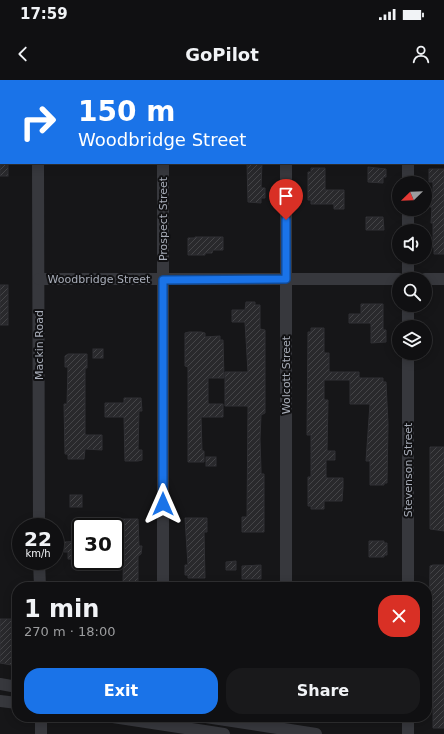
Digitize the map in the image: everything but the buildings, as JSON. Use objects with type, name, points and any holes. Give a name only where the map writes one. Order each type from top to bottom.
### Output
[{"type":"street","name":"Mackin Road","points":[[38,164],[39,518]]},
{"type":"street","name":"Prospect Street","points":[[163,164],[163,582]]},
{"type":"street","name":"Wolcott Street","points":[[286,164],[286,582]]},
{"type":"street","points":[[408,164],[408,176]]},
{"type":"street","name":"Woodbridge Street","points":[[39,279],[392,279]]},
{"type":"street","points":[[432,279],[444,279]]},
{"type":"street","name":"Stevenson Street","points":[[408,360],[408,582]]},
{"type":"street","points":[[40,570],[40,582]]},
{"type":"street","points":[[0,684],[12,686]]},
{"type":"street","points":[[0,700],[12,702]]},
{"type":"street","points":[[41,722],[41,734]]},
{"type":"street","points":[[168,722],[224,734]]},
{"type":"street","points":[[233,722],[286,732],[316,734]]},
{"type":"street","points":[[408,722],[408,734]]},
{"type":"route","points":[[163,504],[163,280],[286,279],[286,220]]}]
